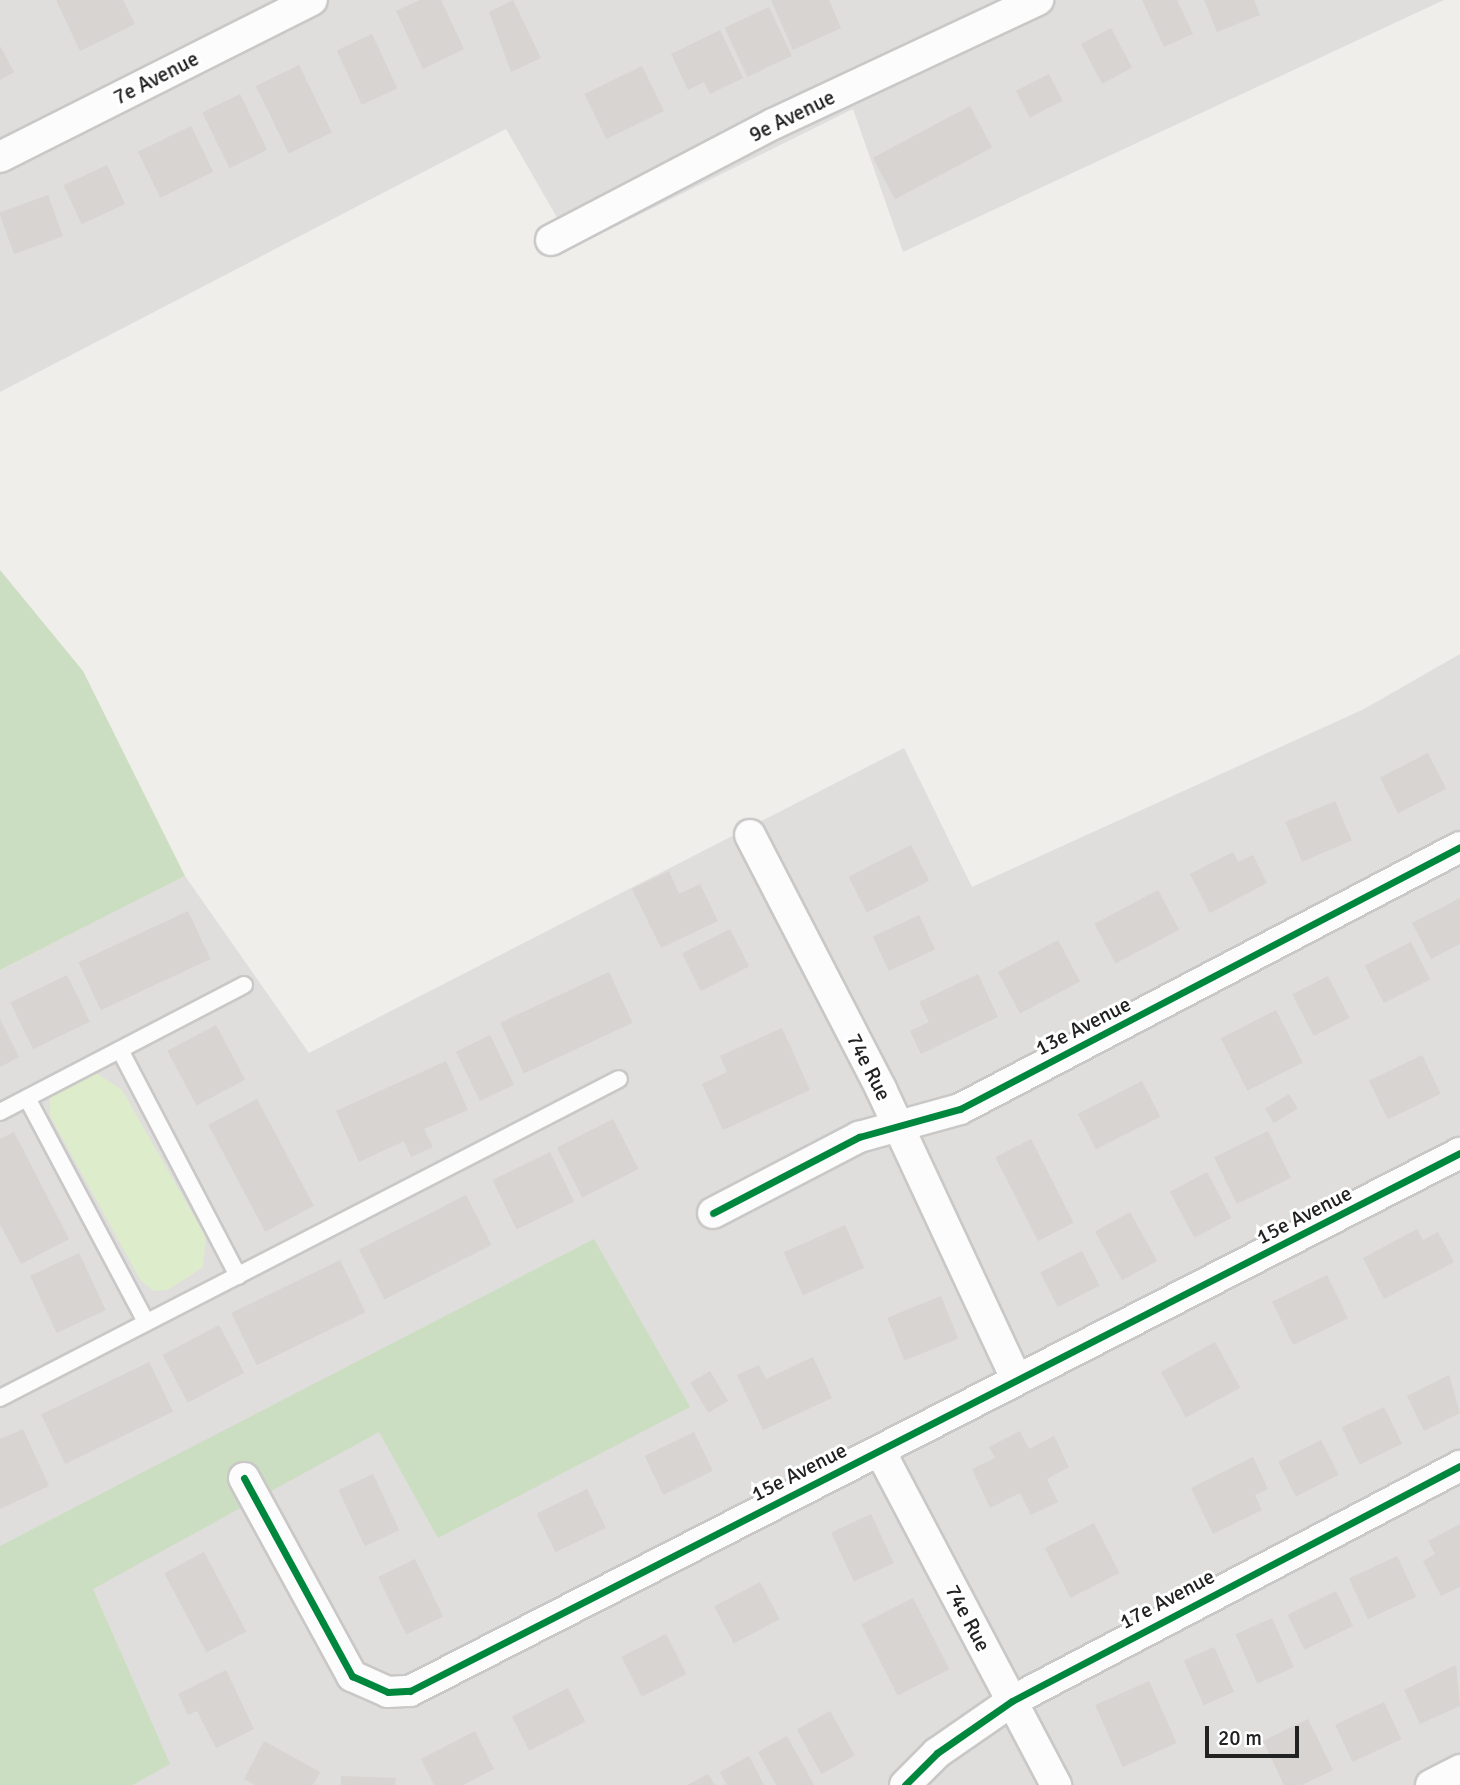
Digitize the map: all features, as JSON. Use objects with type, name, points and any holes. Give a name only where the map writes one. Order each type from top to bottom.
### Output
[{"type":"street","name":"7e Avenue","points":[[0,157],[312,0]]},
{"type":"street","name":"9e Avenue","points":[[551,240],[773,124],[1038,0]]},
{"type":"street","name":"74e Rue","points":[[750,835],[900,1129],[1016,1378]]},
{"type":"street","name":"13e Avenue","points":[[713,1213],[859,1137],[900,1129],[960,1109],[1460,847]]},
{"type":"street","name":"15e Avenue","points":[[244,1478],[352,1676],[388,1692],[410,1691],[880,1451],[1016,1378],[1460,1153]]},
{"type":"street","name":"74e Rue","points":[[880,1451],[1056,1785]]},
{"type":"street","name":"17e Avenue","points":[[905,1785],[937,1753],[1012,1701],[1460,1466]]},
{"type":"street","points":[[1431,1785],[1460,1770]]},
{"type":"lane","points":[[0,1112],[244,985]]},
{"type":"lane","points":[[120,1050],[238,1276]]},
{"type":"lane","points":[[1,1394],[238,1276],[619,1079]]},
{"type":"lane","points":[[27,1098],[146,1322]]},
{"type":"shaded area","points":[[0,0],[1444,0],[903,252],[853,109],[574,247],[506,129],[0,392]]},
{"type":"shaded area","points":[[1460,654],[1460,1785],[0,1785],[0,970],[185,876],[309,1053],[904,748],[972,887],[1364,709]]},
{"type":"green space","points":[[0,570],[83,671],[185,876],[0,970]]},
{"type":"green space","points":[[96,1073],[122,1090],[206,1237],[203,1267],[168,1290],[154,1291],[141,1281],[50,1116],[50,1098],[58,1088]]},
{"type":"green space","points":[[594,1239],[690,1407],[438,1538],[379,1432],[93,1589],[170,1764],[133,1785],[0,1785],[0,1546]]},
{"type":"building","points":[[56,0],[123,0],[135,24],[80,51]]},
{"type":"building","points":[[420,0],[441,0],[464,49],[423,69],[396,11]]},
{"type":"building","points":[[513,0],[541,58],[511,72],[489,12]]},
{"type":"building","points":[[771,0],[829,0],[841,28],[793,50]]},
{"type":"building","points":[[1142,0],[1177,0],[1193,34],[1164,47]]},
{"type":"building","points":[[1204,0],[1254,0],[1260,15],[1217,32]]},
{"type":"building","points":[[769,7],[792,56],[747,77],[725,28]]},
{"type":"building","points":[[1111,28],[1132,68],[1102,84],[1081,44]]},
{"type":"building","points":[[720,30],[743,78],[710,94],[704,82],[688,90],[671,54]]},
{"type":"building","points":[[372,34],[397,88],[362,105],[337,50]]},
{"type":"building","points":[[0,46],[14,72],[0,80]]},
{"type":"building","points":[[299,65],[332,132],[289,153],[256,86]]},
{"type":"building","points":[[642,66],[664,111],[606,139],[584,94]]},
{"type":"building","points":[[1049,74],[1063,101],[1030,118],[1016,91]]},
{"type":"building","points":[[240,94],[267,150],[229,168],[202,112]]},
{"type":"building","points":[[970,106],[992,147],[895,199],[873,158]]},
{"type":"building","points":[[191,126],[213,172],[160,198],[138,152]]},
{"type":"building","points":[[107,165],[125,204],[82,224],[63,185]]},
{"type":"building","points":[[48,195],[63,236],[14,254],[0,212]]},
{"type":"building","points":[[1428,753],[1446,789],[1398,813],[1380,778]]},
{"type":"building","points":[[1335,801],[1352,841],[1302,862],[1285,822]]},
{"type":"building","points":[[911,845],[929,881],[867,912],[849,877]]},
{"type":"building","points":[[1233,852],[1238,862],[1253,855],[1267,883],[1210,913],[1190,874]]},
{"type":"building","points":[[669,871],[679,894],[700,884],[718,921],[661,948],[632,889]]},
{"type":"building","points":[[1158,890],[1179,930],[1116,964],[1094,924]]},
{"type":"building","points":[[1460,898],[1460,944],[1431,959],[1412,923]]},
{"type":"building","points":[[188,911],[210,959],[101,1010],[78,962]]},
{"type":"building","points":[[919,915],[935,949],[889,971],[873,937]]},
{"type":"building","points":[[730,929],[749,966],[701,991],[682,954]]},
{"type":"building","points":[[1058,940],[1080,981],[1020,1013],[998,972]]},
{"type":"building","points":[[1411,942],[1430,979],[1384,1003],[1365,966]]},
{"type":"building","points":[[609,972],[633,1023],[524,1073],[500,1023]]},
{"type":"building","points":[[978,974],[998,1017],[921,1054],[910,1031],[929,1022],[919,1002]]},
{"type":"building","points":[[67,975],[90,1022],[33,1049],[10,1003]]},
{"type":"building","points":[[1328,976],[1349,1018],[1314,1036],[1292,994]]},
{"type":"building","points":[[1276,1010],[1303,1063],[1248,1091],[1221,1038]]},
{"type":"building","points":[[0,1019],[19,1057],[0,1067]]},
{"type":"building","points":[[216,1025],[245,1080],[197,1106],[167,1051]]},
{"type":"building","points":[[782,1028],[810,1090],[723,1130],[702,1084],[727,1072],[720,1056]]},
{"type":"building","points":[[490,1035],[514,1084],[480,1101],[456,1052]]},
{"type":"building","points":[[1422,1055],[1441,1094],[1388,1120],[1369,1081]]},
{"type":"building","points":[[446,1061],[468,1110],[424,1129],[433,1147],[411,1157],[404,1141],[359,1162],[336,1111]]},
{"type":"building","points":[[1142,1081],[1160,1117],[1096,1149],[1078,1114]]},
{"type":"building","points":[[1289,1094],[1298,1109],[1274,1123],[1265,1108]]},
{"type":"building","points":[[257,1099],[314,1206],[265,1232],[208,1125]]},
{"type":"building","points":[[613,1119],[638,1169],[582,1197],[557,1148]]},
{"type":"building","points":[[1268,1131],[1291,1178],[1237,1204],[1214,1157]]},
{"type":"building","points":[[14,1132],[69,1239],[21,1264],[0,1224],[0,1139]]},
{"type":"building","points":[[1031,1139],[1074,1223],[1038,1241],[995,1157]]},
{"type":"building","points":[[550,1152],[574,1201],[517,1229],[492,1180]]},
{"type":"building","points":[[1207,1172],[1231,1218],[1194,1238],[1170,1192]]},
{"type":"building","points":[[466,1195],[491,1245],[385,1299],[359,1249]]},
{"type":"building","points":[[1130,1212],[1157,1261],[1122,1280],[1095,1231]]},
{"type":"building","points":[[845,1225],[864,1268],[803,1295],[784,1252]]},
{"type":"building","points":[[1417,1229],[1423,1240],[1438,1232],[1454,1262],[1384,1299],[1363,1258]]},
{"type":"building","points":[[1082,1251],[1100,1286],[1058,1307],[1040,1272]]},
{"type":"building","points":[[79,1253],[106,1310],[57,1333],[30,1276]]},
{"type":"building","points":[[340,1260],[365,1312],[257,1365],[231,1313]]},
{"type":"building","points":[[1327,1275],[1348,1318],[1293,1345],[1272,1302]]},
{"type":"building","points":[[941,1296],[958,1339],[904,1360],[887,1318]]},
{"type":"building","points":[[219,1325],[244,1373],[188,1403],[162,1355]]},
{"type":"building","points":[[1215,1342],[1240,1387],[1186,1418],[1161,1372]]},
{"type":"building","points":[[813,1357],[832,1398],[763,1430],[737,1375],[759,1365],[766,1379]]},
{"type":"building","points":[[149,1362],[173,1411],[65,1464],[41,1415]]},
{"type":"building","points":[[710,1371],[728,1401],[708,1413],[690,1383]]},
{"type":"building","points":[[1449,1375],[1460,1413],[1424,1431],[1407,1396]]},
{"type":"building","points":[[1384,1407],[1402,1444],[1360,1464],[1342,1428]]},
{"type":"building","points":[[23,1429],[49,1486],[0,1509],[0,1439]]},
{"type":"building","points":[[1020,1431],[1029,1449],[1054,1436],[1069,1467],[1047,1479],[1058,1502],[1031,1515],[1020,1493],[990,1508],[972,1469],[995,1458],[989,1447]]},
{"type":"building","points":[[694,1432],[713,1471],[663,1495],[645,1456]]},
{"type":"building","points":[[1321,1440],[1339,1475],[1296,1497],[1278,1462]]},
{"type":"building","points":[[1253,1457],[1268,1489],[1255,1495],[1262,1510],[1213,1534],[1191,1488]]},
{"type":"building","points":[[373,1474],[399,1530],[365,1546],[339,1490]]},
{"type":"building","points":[[587,1489],[606,1528],[556,1552],[537,1514]]},
{"type":"building","points":[[871,1514],[894,1563],[854,1582],[831,1533]]},
{"type":"building","points":[[1094,1523],[1119,1573],[1070,1598],[1045,1548]]},
{"type":"building","points":[[1460,1524],[1460,1587],[1441,1596],[1423,1561],[1435,1554],[1428,1541]]},
{"type":"building","points":[[204,1552],[246,1631],[207,1653],[164,1573]]},
{"type":"building","points":[[1397,1556],[1416,1597],[1368,1619],[1349,1578]]},
{"type":"building","points":[[415,1559],[443,1617],[406,1634],[378,1577]]},
{"type":"building","points":[[760,1582],[780,1619],[734,1643],[714,1606]]},
{"type":"building","points":[[1336,1591],[1353,1626],[1305,1650],[1287,1615]]},
{"type":"building","points":[[913,1598],[949,1669],[898,1696],[861,1624]]},
{"type":"building","points":[[1272,1618],[1294,1667],[1257,1684],[1235,1634]]},
{"type":"building","points":[[666,1634],[686,1674],[642,1697],[621,1657]]},
{"type":"building","points":[[1214,1647],[1234,1692],[1204,1705],[1184,1660]]},
{"type":"building","points":[[1456,1665],[1460,1706],[1420,1724],[1404,1690]]},
{"type":"building","points":[[226,1670],[254,1729],[216,1748],[197,1711],[188,1715],[178,1694]]},
{"type":"building","points":[[1149,1681],[1177,1743],[1123,1767],[1095,1705]]},
{"type":"building","points":[[568,1688],[585,1722],[529,1750],[512,1717]]},
{"type":"building","points":[[1384,1702],[1401,1739],[1352,1762],[1335,1725]]},
{"type":"building","points":[[830,1711],[855,1756],[821,1774],[797,1729]]},
{"type":"building","points":[[1308,1719],[1333,1770],[1302,1785],[1284,1785],[1263,1741]]},
{"type":"building","points":[[475,1731],[494,1769],[463,1785],[434,1785],[421,1759]]},
{"type":"building","points":[[787,1736],[814,1785],[776,1785],[758,1752]]},
{"type":"building","points":[[264,1741],[320,1772],[313,1785],[255,1785],[244,1779]]},
{"type":"building","points":[[749,1756],[764,1785],[727,1785],[720,1772]]},
{"type":"building","points":[[708,1774],[715,1785],[687,1785]]},
{"type":"building","points":[[341,1776],[396,1778],[395,1785],[341,1785]]},
{"type":"cycle path","points":[[713,1213],[859,1137],[960,1109],[1460,847]]},
{"type":"cycle path","points":[[244,1478],[352,1676],[388,1692],[410,1691],[1460,1153]]},
{"type":"cycle path","points":[[905,1785],[937,1753],[1012,1701],[1460,1466]]}]
